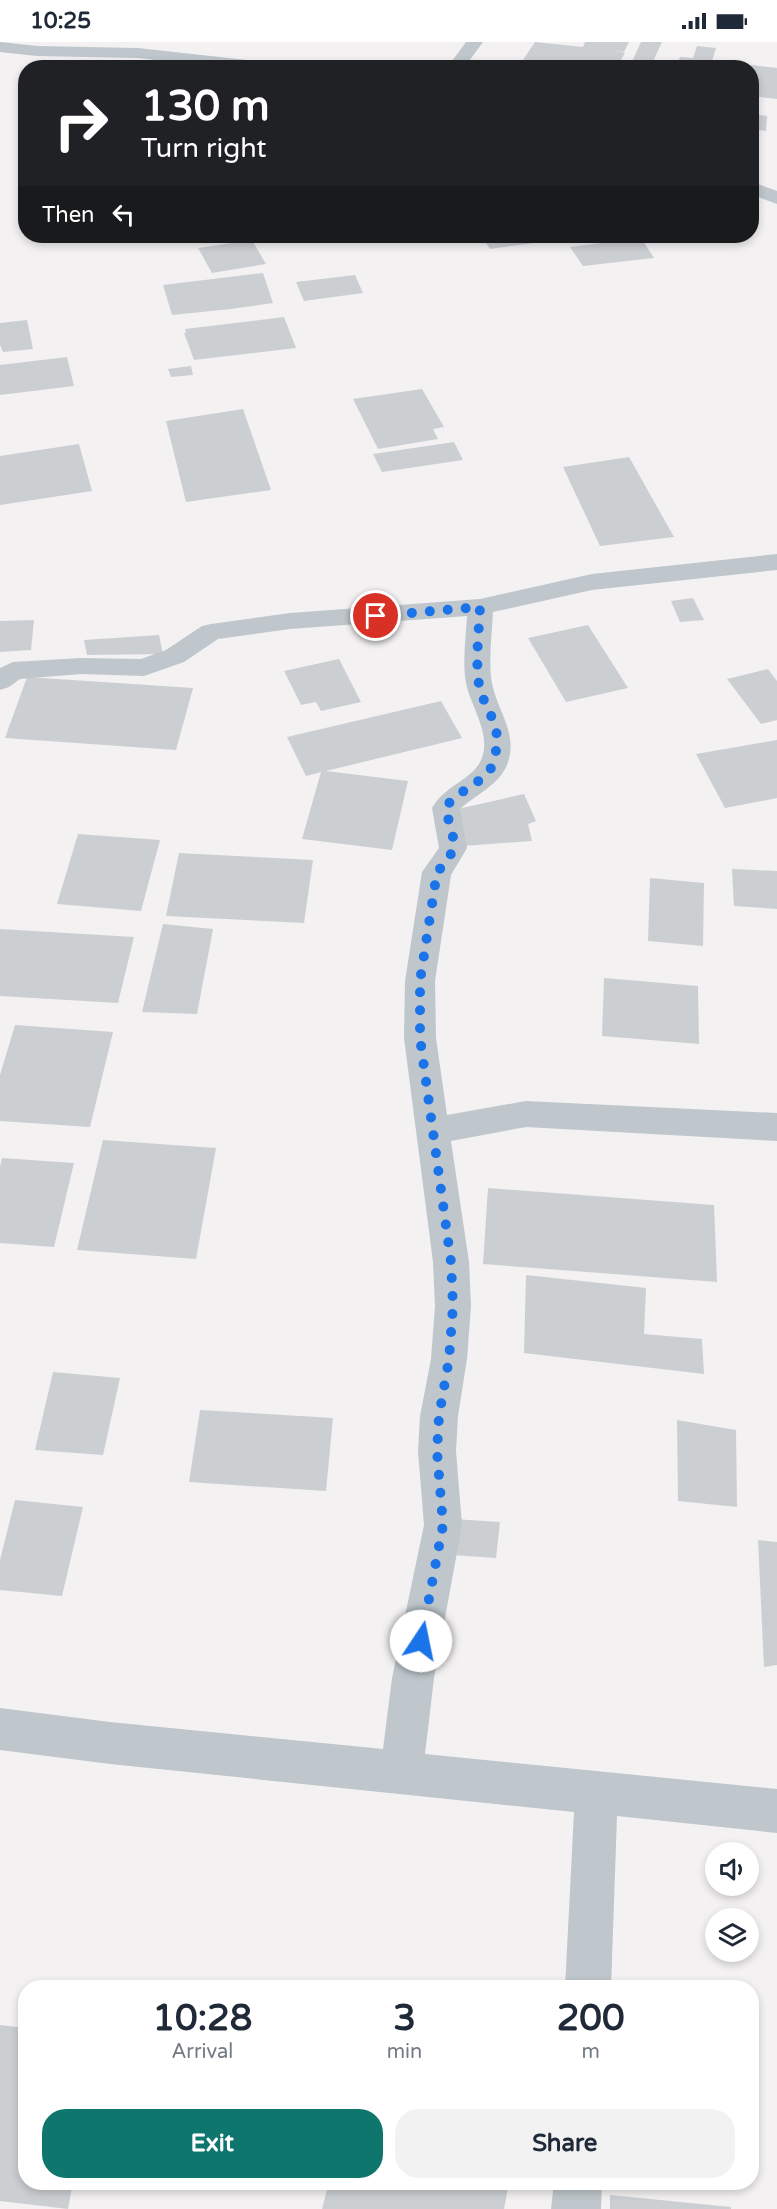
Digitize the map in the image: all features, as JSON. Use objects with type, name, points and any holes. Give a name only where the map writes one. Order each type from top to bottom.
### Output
[{"type":"street","points":[[461,60],[475,42]]},
{"type":"street","points":[[0,47],[39,46],[201,60]]},
{"type":"street","points":[[759,191],[777,198]]},
{"type":"street","points":[[0,681],[13,671],[81,666],[144,668],[175,656],[211,632],[290,621],[480,607],[592,582],[777,562]]},
{"type":"street","points":[[401,1772],[413,1678],[443,1525],[437,1451],[439,1416],[449,1359],[453,1306],[451,1262],[420,1038],[420,981],[437,872],[450,859],[455,847],[446,807],[492,767],[498,743],[498,732],[483,700],[478,678],[480,607]]},
{"type":"street","points":[[434,1131],[526,1114],[777,1127]]},
{"type":"street","points":[[0,1729],[110,1743],[777,1810]]},
{"type":"street","points":[[588,1980],[596,1792]]},
{"type":"street","points":[[576,2209],[577,2190]]},
{"type":"building","points":[[535,42],[583,47],[585,42],[629,42],[624,52],[612,50],[625,53],[621,60],[523,60]]},
{"type":"building","points":[[641,42],[662,42],[654,60],[633,60]]},
{"type":"building","points":[[697,46],[716,48],[712,60],[679,60],[680,57],[693,58]]},
{"type":"building","points":[[759,66],[777,68],[777,99],[759,97]]},
{"type":"building","points":[[759,115],[767,116],[766,131],[759,130]]},
{"type":"building","points":[[232,243],[254,243],[266,264],[212,273],[198,248]]},
{"type":"building","points":[[486,243],[534,243],[490,249]]},
{"type":"building","points":[[602,243],[644,243],[654,258],[583,266],[570,247]]},
{"type":"building","points":[[263,273],[273,303],[231,309],[172,315],[163,285]]},
{"type":"building","points":[[355,275],[363,293],[304,301],[296,282]]},
{"type":"building","points":[[284,317],[296,348],[194,360],[184,333],[186,333],[185,329]]},
{"type":"building","points":[[27,320],[33,349],[3,352],[0,345],[0,323]]},
{"type":"building","points":[[67,357],[74,386],[0,395],[0,365]]},
{"type":"building","points":[[191,366],[193,375],[171,377],[168,369]]},
{"type":"building","points":[[422,389],[444,427],[433,429],[438,439],[378,449],[353,399]]},
{"type":"building","points":[[243,409],[271,490],[186,502],[166,421]]},
{"type":"building","points":[[454,442],[463,460],[382,472],[373,454]]},
{"type":"building","points":[[79,444],[92,491],[0,505],[0,456]]},
{"type":"building","points":[[629,457],[674,537],[600,546],[563,467]]},
{"type":"building","points":[[693,598],[704,620],[680,622],[671,601]]},
{"type":"building","points":[[34,620],[31,650],[0,652],[0,621]]},
{"type":"building","points":[[588,625],[628,688],[566,702],[528,638]]},
{"type":"building","points":[[159,635],[163,654],[87,655],[84,640]]},
{"type":"building","points":[[339,659],[361,702],[321,711],[316,702],[301,705],[284,671]]},
{"type":"building","points":[[768,669],[777,681],[777,720],[761,724],[727,679]]},
{"type":"building","points":[[27,677],[193,688],[176,750],[5,738]]},
{"type":"building","points":[[441,701],[462,738],[326,771],[408,781],[392,850],[302,839],[321,772],[306,776],[287,737]]},
{"type":"building","points":[[777,740],[777,798],[725,808],[696,754]]},
{"type":"building","points":[[524,794],[536,821],[528,824],[532,841],[463,846],[453,810]]},
{"type":"building","points":[[78,834],[160,840],[141,911],[57,904]]},
{"type":"building","points":[[179,853],[313,860],[304,923],[166,916]]},
{"type":"building","points":[[732,869],[777,871],[777,909],[734,906]]},
{"type":"building","points":[[650,878],[704,883],[703,946],[648,941]]},
{"type":"building","points":[[163,924],[213,929],[197,1014],[142,1012]]},
{"type":"building","points":[[0,929],[134,937],[118,1003],[0,996]]},
{"type":"building","points":[[604,978],[698,986],[699,1044],[602,1036]]},
{"type":"building","points":[[15,1025],[113,1032],[90,1127],[0,1121],[0,1075]]},
{"type":"building","points":[[103,1140],[216,1148],[196,1259],[77,1250]]},
{"type":"building","points":[[2,1158],[74,1163],[54,1247],[0,1243]]},
{"type":"building","points":[[488,1188],[714,1205],[717,1282],[483,1264]]},
{"type":"building","points":[[526,1275],[646,1288],[644,1334],[702,1339],[704,1374],[524,1353]]},
{"type":"building","points":[[53,1372],[120,1378],[103,1455],[35,1450]]},
{"type":"building","points":[[200,1410],[333,1418],[326,1491],[189,1482]]},
{"type":"building","points":[[677,1420],[736,1430],[737,1507],[678,1501]]},
{"type":"building","points":[[15,1500],[83,1507],[62,1596],[0,1590],[0,1560]]},
{"type":"building","points":[[453,1519],[500,1522],[496,1558],[451,1555]]},
{"type":"building","points":[[758,1540],[777,1542],[777,1665],[764,1667]]},
{"type":"building","points":[[0,2025],[18,2027],[18,2190],[72,2190],[68,2209],[0,2201]]},
{"type":"building","points":[[327,2190],[508,2190],[504,2209],[322,2209]]},
{"type":"building","points":[[610,2195],[731,2207],[731,2209],[610,2209]]},
{"type":"route","points":[[376,616],[480,607],[478,678],[483,700],[498,732],[498,743],[492,767],[446,807],[455,847],[450,859],[437,872],[420,981],[420,1038],[451,1262],[453,1306],[449,1359],[439,1416],[437,1451],[443,1525],[421,1641]]}]
